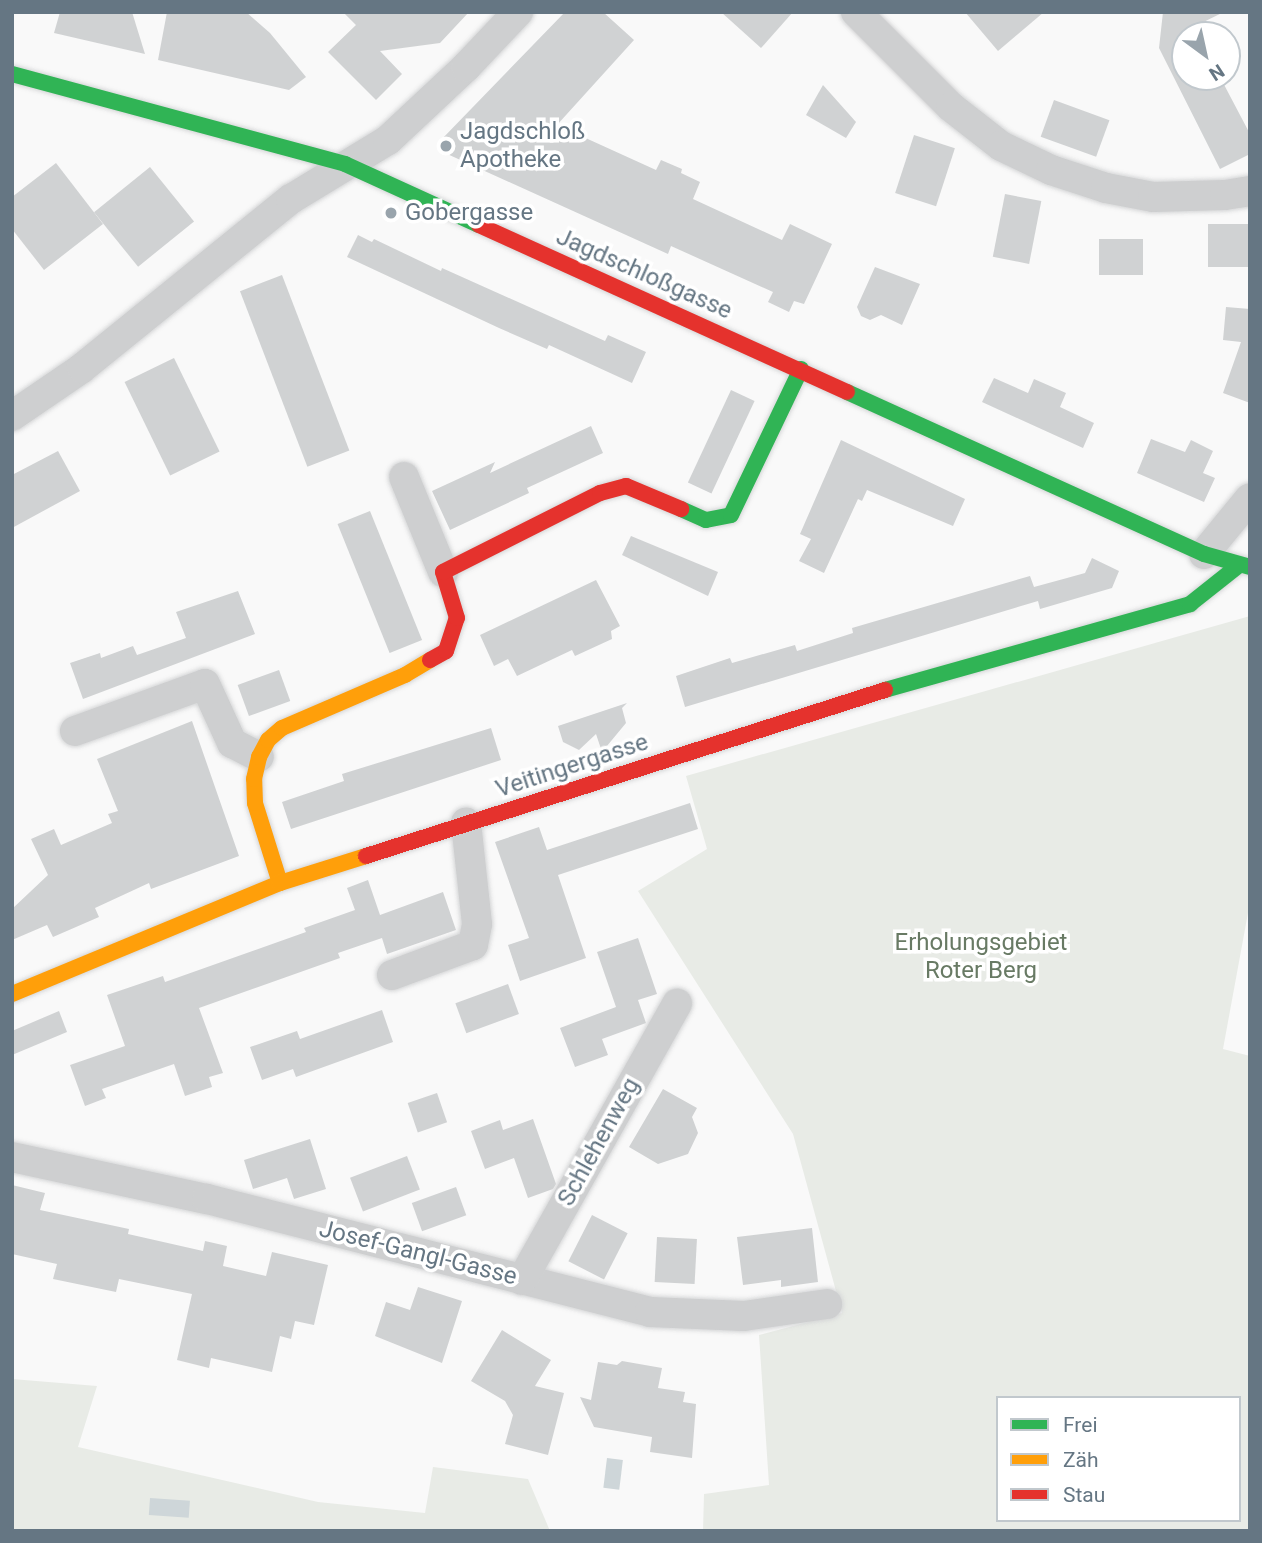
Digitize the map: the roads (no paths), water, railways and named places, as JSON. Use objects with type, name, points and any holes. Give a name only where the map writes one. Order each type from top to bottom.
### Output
[{"type":"street","points":[[12,416],[82,368],[291,199],[388,140],[466,67],[518,12]]},
{"type":"street","points":[[856,12],[951,107],[1001,146],[1051,170],[1106,188],[1153,197],[1225,195],[1250,191]]},
{"type":"street","name":"Jagdschloßgasse","points":[[12,74],[345,164],[801,369],[1200,559],[1244,566]]},
{"type":"street","points":[[443,572],[600,493],[626,486],[706,520],[731,515],[801,369]]},
{"type":"street","points":[[280,883],[255,803],[254,779],[259,757],[268,740],[282,728],[405,675],[446,650],[457,618],[443,572],[404,477]]},
{"type":"street","points":[[1200,559],[1250,498]]},
{"type":"street","name":"Veitingergasse","points":[[12,994],[280,883],[860,697],[1190,604],[1244,566]]},
{"type":"street","points":[[1157,614],[1172,594]]},
{"type":"street","points":[[75,731],[205,684],[232,743],[259,757]]},
{"type":"street","points":[[392,975],[473,945],[477,924],[467,823]]},
{"type":"street","name":"Schlehenweg","points":[[522,1280],[677,1004]]},
{"type":"street","name":"Josef-Gangl-Gasse","points":[[12,1157],[207,1199],[650,1312],[744,1317],[827,1304]]},
{"type":"place","name":"Jagdschloß Apotheke","points":[[446,146]]},
{"type":"place","name":"Gobergasse","points":[[391,213]]},
{"type":"park label","name":"Erholungsgebiet Roter Berg","points":[[981,957]]}]
